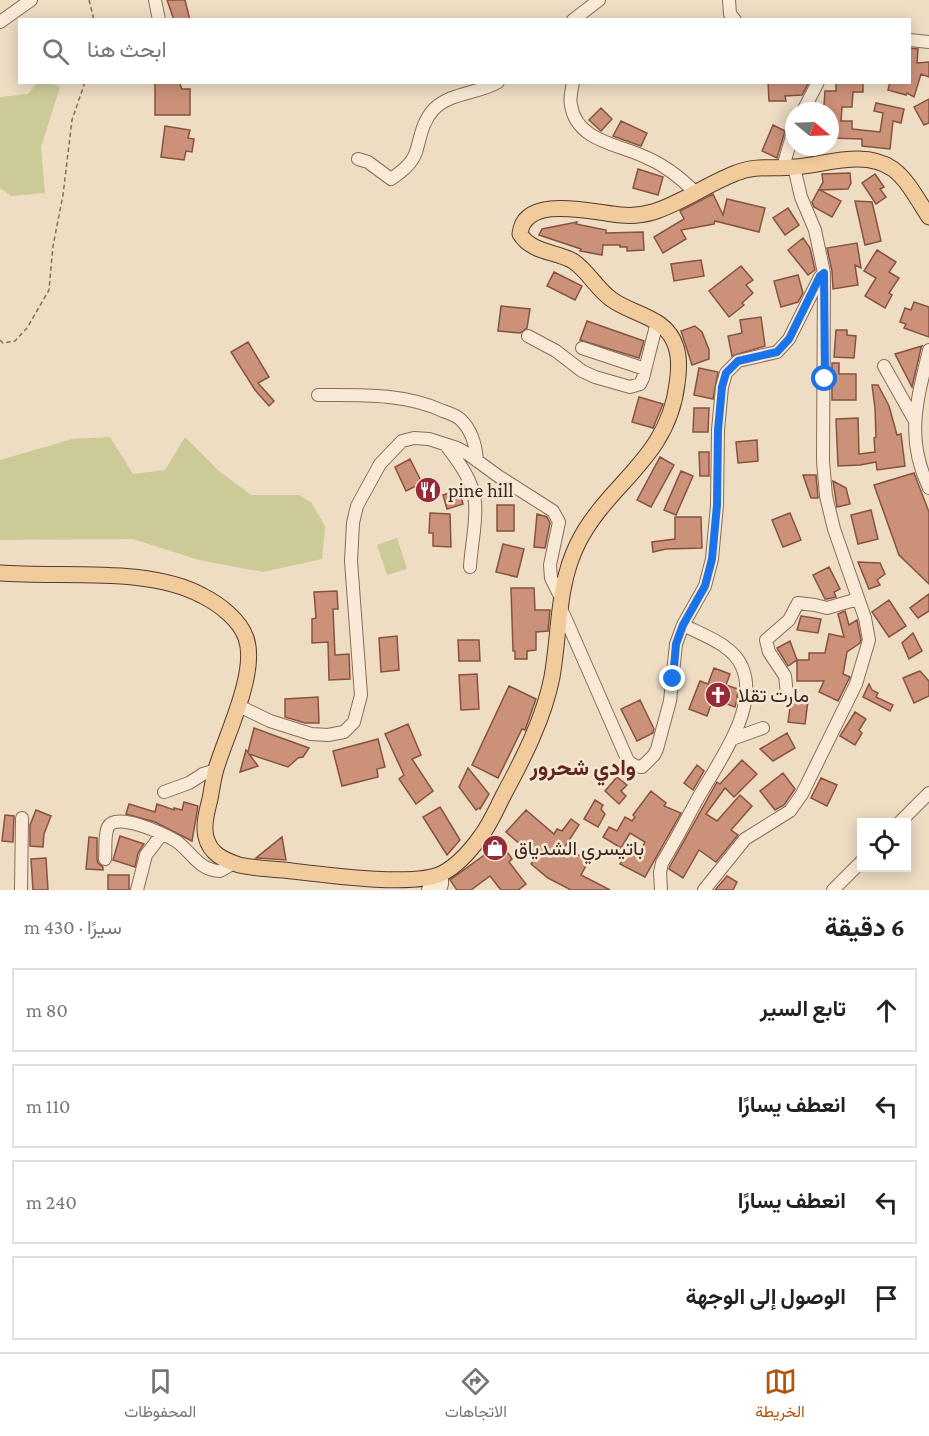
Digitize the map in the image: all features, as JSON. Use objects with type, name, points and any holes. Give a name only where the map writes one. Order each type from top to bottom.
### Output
[{"type":"main road","points":[[0,573],[154,580],[201,595],[229,615],[242,628],[247,640],[249,659],[239,706],[216,770],[206,816],[206,837],[216,854],[223,860],[241,865],[325,875],[436,883],[468,853],[482,836],[514,776],[543,710],[552,677],[560,602],[567,566],[579,540],[593,518],[646,458],[661,437],[676,395],[679,366],[675,343],[666,329],[657,322],[612,300],[576,263],[563,256],[531,246],[520,234],[521,225],[526,218],[536,212],[559,209],[639,215],[674,204],[737,172],[752,168],[789,167],[850,160],[880,163],[893,170],[929,217]]},
{"type":"street","points":[[0,22],[31,0]]},
{"type":"street","points":[[155,0],[159,18]]},
{"type":"street","points":[[577,18],[599,0]]},
{"type":"street","points":[[729,0],[732,18]]},
{"type":"street","points":[[911,40],[929,42]]},
{"type":"street","points":[[358,159],[368,162],[391,179],[404,170],[416,153],[422,125],[432,111],[452,98],[493,84]]},
{"type":"street","points":[[573,84],[570,104],[575,119],[583,130],[597,139],[662,165],[696,193]]},
{"type":"street","points":[[808,102],[817,84]]},
{"type":"street","points":[[704,890],[745,839],[790,811],[802,794],[846,708],[865,659],[869,632],[834,529],[826,496],[823,461],[824,273],[815,230],[789,167],[790,156]]},
{"type":"street","points":[[239,706],[270,721],[311,734],[328,735],[344,732],[354,722],[361,695],[351,561],[353,523],[357,506],[380,464],[394,447],[402,441],[414,438],[429,439],[468,454],[553,511],[558,517],[550,578],[628,761],[635,766],[642,767],[657,749],[670,701],[676,644],[683,625],[705,586],[712,559],[717,505],[718,430],[722,387],[726,373],[738,361],[777,352],[783,348],[820,276],[824,273]]},
{"type":"street","points":[[528,336],[556,351],[582,371],[619,385],[636,387],[640,384],[645,369],[657,322]]},
{"type":"street","points":[[582,348],[645,369]]},
{"type":"street","points":[[929,350],[915,421],[914,439],[917,459],[929,488]]},
{"type":"street","points":[[884,366],[915,421]]},
{"type":"street","points":[[318,395],[366,394],[434,406],[459,418],[469,429],[476,447],[477,461]]},
{"type":"street","points":[[444,444],[466,475],[473,490],[475,502],[470,567]]},
{"type":"street","points":[[787,694],[785,676],[769,652],[766,643],[768,638],[789,620],[798,603],[827,608],[858,599]]},
{"type":"street","points":[[661,890],[662,863],[732,739],[745,699],[746,683],[742,667],[734,655],[721,645],[683,625]]},
{"type":"street","points":[[732,739],[763,728]]},
{"type":"street","points":[[164,792],[216,770]]},
{"type":"street","points":[[904,818],[929,793]]},
{"type":"street","points":[[21,890],[22,818]]},
{"type":"street","points":[[105,859],[107,830],[109,824],[115,820],[162,834],[177,842],[207,869],[220,871],[234,863]]},
{"type":"street","points":[[137,890],[146,855],[162,834]]},
{"type":"street","points":[[833,890],[857,865]]},
{"type":"path","points":[[89,0],[94,18]]},
{"type":"path","points":[[0,340],[3,343],[15,341],[27,328],[49,290],[53,246],[63,195],[72,120],[84,84]]},
{"type":"shaded area","points":[[36,84],[52,84],[60,87],[41,147],[45,193],[11,196],[0,188],[0,97],[28,94]]},
{"type":"shaded area","points":[[110,437],[133,474],[165,470],[185,437],[219,471],[251,495],[299,495],[311,502],[325,526],[322,559],[263,572],[199,560],[133,539],[0,540],[0,460],[73,439]]},
{"type":"shaded area","points":[[397,538],[407,569],[387,575],[377,545]]},
{"type":"building","points":[[167,0],[185,0],[190,18],[173,18]]},
{"type":"building","points":[[911,48],[918,49],[917,63],[929,62],[929,77],[921,74],[914,97],[907,93],[906,95],[888,90],[890,84],[911,84]]},
{"type":"building","points":[[155,84],[180,84],[182,89],[190,89],[190,115],[155,115]]},
{"type":"building","points":[[768,84],[808,84],[802,95],[785,96],[786,101],[769,101]]},
{"type":"building","points":[[836,84],[863,84],[863,92],[853,92],[852,107],[842,107],[841,121],[852,121],[852,129],[880,132],[883,113],[874,111],[876,103],[904,109],[901,123],[893,121],[890,149],[862,146],[862,139],[839,138],[839,102],[824,102],[825,91],[836,91]]},
{"type":"building","points":[[929,99],[929,123],[924,125],[914,107]]},
{"type":"building","points":[[601,108],[612,119],[601,131],[589,120]]},
{"type":"building","points":[[621,121],[647,133],[641,146],[613,136]]},
{"type":"building","points":[[773,125],[785,131],[777,158],[762,151]]},
{"type":"building","points":[[165,126],[190,130],[188,138],[194,139],[192,152],[186,151],[184,160],[161,157]]},
{"type":"building","points":[[638,169],[663,177],[658,195],[633,188]]},
{"type":"building","points":[[850,173],[851,183],[848,189],[820,190],[841,201],[832,217],[814,207],[812,202],[823,182],[822,174]]},
{"type":"building","points":[[875,174],[884,187],[880,189],[886,197],[876,204],[862,183]]},
{"type":"building","points":[[713,194],[723,215],[727,199],[765,208],[759,232],[715,221],[714,224],[681,230],[686,239],[663,253],[654,237],[684,219],[680,211]]},
{"type":"building","points":[[855,201],[872,202],[881,241],[865,245]]},
{"type":"building","points":[[788,208],[799,225],[785,235],[773,218]]},
{"type":"building","points":[[577,222],[576,224],[606,230],[606,233],[643,232],[644,250],[627,251],[627,247],[620,247],[620,245],[603,245],[602,255],[580,251],[581,249],[539,235],[542,229]]},
{"type":"building","points":[[803,238],[810,248],[815,270],[808,275],[788,250]]},
{"type":"building","points":[[857,243],[861,268],[855,265],[858,285],[833,289],[827,248]]},
{"type":"building","points":[[877,250],[896,262],[889,272],[899,278],[889,293],[892,295],[885,308],[865,296],[876,278],[864,271]]},
{"type":"building","points":[[701,260],[704,276],[674,281],[671,264]]},
{"type":"building","points":[[741,266],[753,280],[746,285],[753,293],[742,303],[744,305],[729,317],[709,291]]},
{"type":"building","points":[[554,272],[582,286],[575,300],[547,286]]},
{"type":"building","points":[[798,275],[803,293],[798,302],[781,307],[774,281]]},
{"type":"building","points":[[914,302],[929,307],[929,337],[904,328],[906,324],[900,322],[905,308],[911,310]]},
{"type":"building","points":[[501,306],[530,309],[527,328],[520,333],[498,331]]},
{"type":"building","points":[[761,317],[765,346],[732,356],[728,336],[742,333],[740,320]]},
{"type":"building","points":[[587,321],[644,341],[639,358],[580,340]]},
{"type":"building","points":[[695,326],[702,332],[709,350],[709,359],[692,365],[681,331]]},
{"type":"building","points":[[836,330],[847,330],[847,335],[856,336],[854,358],[834,357]]},
{"type":"building","points":[[248,342],[269,377],[258,383],[274,401],[269,406],[255,390],[231,352]]},
{"type":"building","points":[[922,346],[921,348],[912,387],[895,354]]},
{"type":"building","points":[[832,363],[839,363],[839,374],[856,374],[856,400],[832,400]]},
{"type":"building","points":[[699,368],[718,372],[713,399],[694,395]]},
{"type":"building","points":[[872,385],[878,385],[889,406],[897,435],[901,434],[905,466],[877,470],[876,462],[838,466],[836,419],[858,418],[859,454],[875,452],[875,408]]},
{"type":"building","points":[[639,397],[663,404],[653,428],[632,422]]},
{"type":"building","points":[[694,408],[709,408],[708,432],[693,432]]},
{"type":"building","points":[[757,440],[758,461],[738,463],[736,442]]},
{"type":"building","points":[[699,452],[709,452],[709,476],[700,476]]},
{"type":"building","points":[[660,457],[674,465],[651,507],[637,500]]},
{"type":"building","points":[[410,459],[422,483],[406,491],[395,467]]},
{"type":"building","points":[[681,471],[693,476],[676,515],[664,510]]},
{"type":"building","points":[[914,473],[929,512],[929,584],[899,555],[874,485]]},
{"type":"building","points":[[803,475],[816,475],[818,498],[811,498]]},
{"type":"building","points":[[833,481],[846,488],[850,504],[837,507]]},
{"type":"building","points":[[459,490],[463,504],[447,509],[443,495]]},
{"type":"building","points":[[497,505],[514,505],[514,531],[497,531]]},
{"type":"building","points":[[871,510],[878,539],[858,544],[851,515]]},
{"type":"building","points":[[430,513],[450,514],[451,547],[433,546],[433,533],[429,533]]},
{"type":"building","points":[[790,513],[801,540],[783,547],[772,520]]},
{"type":"building","points":[[537,514],[547,517],[550,523],[545,548],[534,547]]},
{"type":"building","points":[[675,517],[701,517],[702,548],[666,549],[653,552],[652,542],[675,539]]},
{"type":"building","points":[[503,544],[524,549],[517,577],[496,572]]},
{"type":"building","points":[[858,562],[880,563],[885,574],[877,580],[880,585],[869,589]]},
{"type":"building","points":[[829,567],[840,589],[834,592],[836,597],[825,599],[813,575]]},
{"type":"building","points":[[511,588],[534,588],[535,610],[550,610],[548,631],[536,632],[536,650],[527,651],[527,659],[515,659],[515,651],[513,651]]},
{"type":"building","points":[[337,591],[338,609],[333,609],[335,655],[349,654],[350,679],[329,680],[328,642],[312,643],[312,619],[316,618],[314,592]]},
{"type":"building","points":[[929,594],[929,611],[918,618],[910,608]]},
{"type":"building","points":[[889,600],[906,626],[889,637],[872,612]]},
{"type":"building","points":[[845,611],[849,625],[857,620],[861,640],[847,652],[843,674],[850,677],[838,701],[819,692],[824,681],[797,681],[797,660],[809,660],[809,653],[825,653],[829,634],[844,637],[838,614]]},
{"type":"building","points":[[801,616],[821,619],[818,633],[797,630]]},
{"type":"building","points":[[913,633],[922,651],[909,659],[902,643]]},
{"type":"building","points":[[397,636],[399,670],[381,672],[379,638]]},
{"type":"building","points":[[458,640],[479,640],[480,661],[459,661]]},
{"type":"building","points":[[790,641],[797,660],[788,666],[777,648]]},
{"type":"building","name":"مارت تقلا","points":[[714,668],[730,674],[726,685],[738,689],[737,699],[735,707],[713,699],[707,716],[689,709],[700,681],[708,684]]},
{"type":"building","points":[[920,671],[929,681],[929,696],[914,703],[903,678]]},
{"type":"building","points":[[477,674],[479,709],[461,710],[459,675]]},
{"type":"building","points":[[869,684],[872,690],[878,693],[876,697],[893,705],[890,711],[863,697]]},
{"type":"building","points":[[509,686],[536,699],[525,730],[522,729],[498,778],[472,765]]},
{"type":"building","points":[[318,697],[319,723],[305,723],[285,717],[285,699]]},
{"type":"building","points":[[793,699],[808,701],[805,724],[788,722]]},
{"type":"building","points":[[640,700],[654,729],[653,733],[637,741],[621,709]]},
{"type":"building","points":[[855,712],[866,719],[859,730],[862,733],[855,745],[840,736]]},
{"type":"building","points":[[408,724],[421,755],[412,759],[433,791],[416,804],[399,779],[404,775],[385,734]]},
{"type":"building","points":[[254,728],[309,748],[303,757],[298,758],[288,767],[249,754],[258,766],[240,772]]},
{"type":"building","points":[[787,733],[795,748],[773,761],[760,749]]},
{"type":"building","points":[[378,739],[385,767],[377,769],[378,777],[342,786],[333,751]]},
{"type":"building","points":[[742,760],[757,774],[734,797],[725,788],[706,814],[717,821],[740,795],[752,806],[731,830],[738,835],[716,862],[699,850],[683,878],[669,869],[670,866],[717,782],[720,784]]},
{"type":"building","points":[[697,765],[704,771],[693,790],[684,783]]},
{"type":"building","points":[[468,768],[489,794],[480,809],[476,810],[459,787]]},
{"type":"building","points":[[783,773],[795,789],[784,805],[775,810],[760,791]]},
{"type":"building","points":[[617,777],[627,785],[621,791],[626,796],[619,804],[605,791]]},
{"type":"building","points":[[821,778],[837,785],[827,806],[811,798]]},
{"type":"building","points":[[651,791],[666,803],[664,806],[681,813],[645,877],[620,864],[627,851],[637,857],[645,842],[630,833],[621,848],[603,837],[609,827],[617,831],[625,817],[632,821],[635,817],[633,815]]},
{"type":"building","points":[[595,800],[603,805],[601,809],[605,814],[598,827],[584,819]]},
{"type":"building","points":[[184,802],[198,806],[192,841],[155,822],[126,814],[129,804],[155,812],[157,804],[174,810],[174,808],[182,810]]},
{"type":"building","points":[[440,807],[460,840],[447,855],[423,817]]},
{"type":"building","points":[[36,810],[51,816],[44,834],[43,847],[30,846],[30,825]]},
{"type":"building","points":[[526,810],[554,834],[557,829],[562,831],[571,819],[579,825],[564,848],[589,860],[581,875],[610,890],[571,890],[548,878],[531,864],[536,858],[506,832]]},
{"type":"building","points":[[5,815],[14,816],[13,842],[2,841]]},
{"type":"building","points":[[120,836],[144,844],[138,853],[135,867],[113,860]]},
{"type":"building","points":[[89,837],[97,838],[97,859],[103,870],[86,869]]},
{"type":"building","points":[[282,837],[286,860],[256,858]]},
{"type":"building","points":[[501,843],[512,859],[509,862],[526,884],[518,890],[501,890],[490,876],[471,890],[457,890],[450,880]]},
{"type":"building","points":[[46,858],[48,890],[33,890],[31,859]]},
{"type":"building","points":[[108,875],[129,875],[129,890],[108,890]]},
{"type":"building","points":[[727,876],[737,882],[733,890],[715,890]]},
{"type":"place","name":"pine hill","points":[[428,490]]},
{"type":"place","name":"مارت تقلا","points":[[718,695]]},
{"type":"place","name":"باتيسري الشدياق","points":[[495,848]]},
{"type":"district","name":"وادي شحرور","points":[[583,767]]},
{"type":"route","points":[[673,679],[676,644],[688,615],[705,586],[712,559],[717,505],[718,430],[722,387],[726,373],[738,361],[777,352],[783,348],[820,276],[824,273],[825,379]]}]
